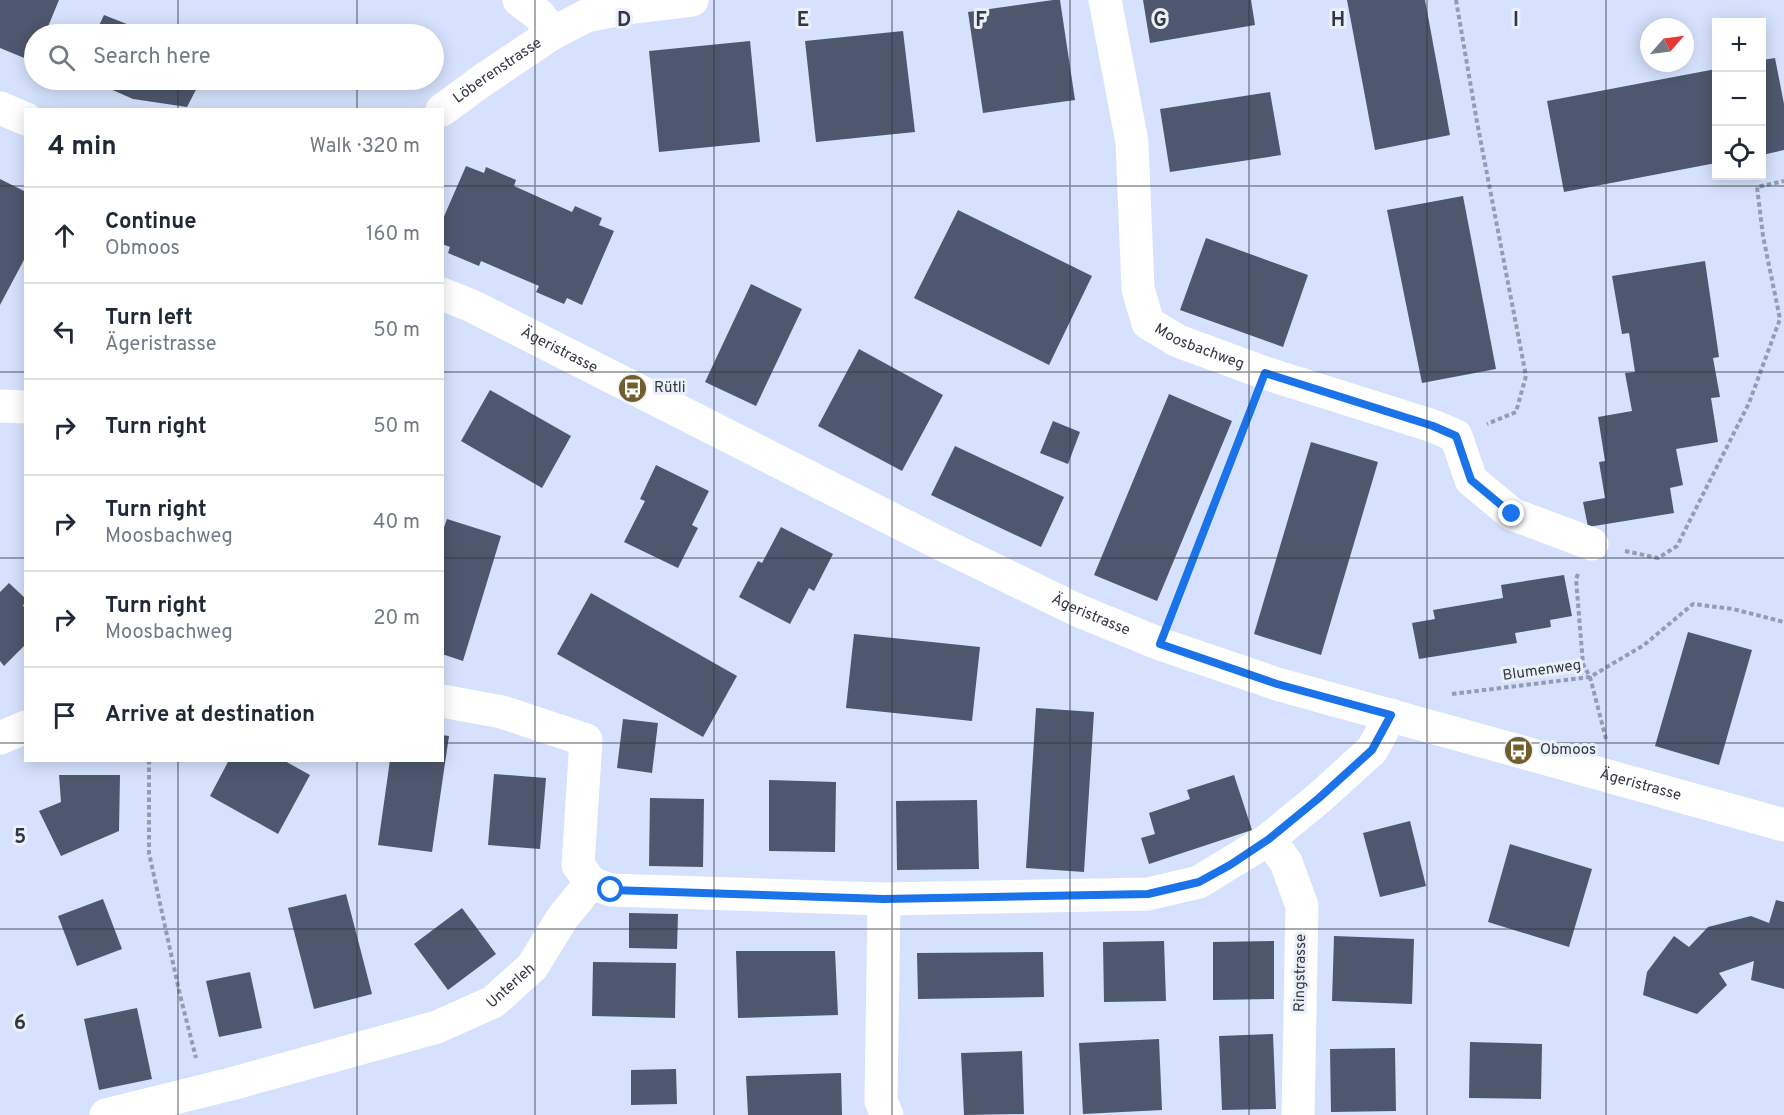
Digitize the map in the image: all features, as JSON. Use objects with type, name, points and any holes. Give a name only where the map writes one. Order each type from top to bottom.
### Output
[{"type":"street","name":"Löberenstrasse","points":[[519,0],[539,15],[553,33]]},
{"type":"street","name":"Löberenstrasse","points":[[444,109],[553,33],[586,16],[626,8],[690,0]]},
{"type":"street","name":"Moosbachweg","points":[[1105,0],[1132,142],[1138,289],[1148,323],[1178,341],[1265,373],[1433,426],[1456,436]]},
{"type":"street","points":[[0,108],[24,118]]},
{"type":"street","name":"Ägeristrasse","points":[[444,295],[472,306],[1077,610],[1160,644],[1277,684],[1784,825]]},
{"type":"street","points":[[0,406],[24,407]]},
{"type":"street","points":[[1456,436],[1471,480],[1512,514],[1592,544]]},
{"type":"street","points":[[444,701],[502,712],[586,740],[578,865],[591,883],[611,890],[884,899],[1148,894],[1199,882],[1269,839],[1319,798],[1372,750],[1391,715]]},
{"type":"street","points":[[0,738],[24,728]]},
{"type":"street","name":"Ringstrasse","points":[[1269,839],[1286,862],[1302,906],[1298,1115]]},
{"type":"street","name":"Unterleh","points":[[106,1115],[437,1027],[493,1002],[532,967],[563,917],[591,883]]},
{"type":"street","points":[[884,899],[881,1101],[887,1115]]},
{"type":"path","points":[[1456,0],[1526,375],[1516,412],[1456,436]]},
{"type":"path","points":[[1592,544],[1658,558],[1677,546],[1749,404],[1780,319],[1763,236],[1757,187],[1784,181]]},
{"type":"path","points":[[1160,644],[1265,373]]},
{"type":"path","points":[[1576,579],[1583,664],[1590,677],[1608,749]]},
{"type":"path","name":"Blumenweg","points":[[1450,694],[1590,677],[1644,645],[1693,604],[1733,609],[1784,622]]},
{"type":"path","points":[[149,762],[149,853],[180,995],[204,1090]]},
{"type":"building","points":[[0,0],[59,0],[49,24],[24,24],[24,58],[0,48]]},
{"type":"building","points":[[1060,0],[1075,100],[983,113],[968,12]]},
{"type":"building","points":[[1143,0],[1251,0],[1255,25],[1150,43]]},
{"type":"building","points":[[1347,0],[1425,0],[1450,135],[1375,150]]},
{"type":"building","points":[[104,15],[127,24],[100,24]]},
{"type":"building","points":[[903,31],[915,132],[816,142],[805,41]]},
{"type":"building","points":[[750,41],[760,142],[659,152],[649,51]]},
{"type":"building","points":[[1775,58],[1784,104],[1784,150],[1766,154],[1766,72],[1766,59]]},
{"type":"building","points":[[1712,70],[1712,164],[1564,192],[1547,101]]},
{"type":"building","points":[[113,90],[196,90],[187,107],[133,99]]},
{"type":"building","points":[[1270,92],[1281,155],[1170,172],[1160,109]]},
{"type":"building","points":[[466,166],[484,173],[486,167],[516,180],[514,186],[572,212],[575,206],[602,218],[599,225],[614,231],[582,305],[567,298],[564,304],[536,292],[539,286],[481,261],[479,266],[448,253],[450,247],[444,245],[444,216]]},
{"type":"building","points":[[0,179],[24,191],[24,260],[0,305]]},
{"type":"building","points":[[1463,196],[1496,369],[1422,383],[1387,210]]},
{"type":"building","points":[[958,210],[1092,276],[1049,365],[914,298]]},
{"type":"building","points":[[1206,238],[1308,275],[1283,347],[1180,310]]},
{"type":"building","points":[[1705,261],[1719,357],[1713,358],[1720,397],[1711,398],[1718,442],[1676,449],[1683,485],[1670,488],[1674,513],[1588,527],[1583,502],[1605,498],[1599,462],[1605,461],[1598,417],[1632,411],[1625,373],[1635,372],[1629,333],[1622,334],[1612,276]]},
{"type":"building","points":[[751,284],[802,309],[756,406],[705,382]]},
{"type":"building","points":[[859,349],[943,395],[902,471],[818,426]]},
{"type":"building","points":[[490,390],[571,436],[542,488],[461,441]]},
{"type":"building","points":[[1169,394],[1232,421],[1157,601],[1094,575]]},
{"type":"building","points":[[1053,421],[1080,432],[1068,464],[1040,453]]},
{"type":"building","points":[[1311,442],[1378,462],[1321,655],[1254,634]]},
{"type":"building","points":[[955,446],[1064,497],[1041,547],[931,495]]},
{"type":"building","points":[[656,465],[709,491],[692,525],[698,528],[678,568],[624,542],[645,501],[640,499]]},
{"type":"building","points":[[447,519],[501,536],[463,661],[444,655],[444,527]]},
{"type":"building","points":[[781,527],[833,554],[814,591],[809,588],[790,624],[739,597],[758,561],[762,563]]},
{"type":"building","points":[[1564,575],[1572,616],[1550,620],[1551,627],[1515,633],[1517,643],[1419,659],[1412,623],[1435,619],[1433,610],[1503,598],[1501,585]]},
{"type":"building","points":[[9,583],[24,597],[24,646],[4,666],[0,661],[0,592]]},
{"type":"building","points":[[591,593],[737,676],[703,737],[557,654]]},
{"type":"building","points":[[1688,632],[1752,650],[1719,765],[1655,746]]},
{"type":"building","points":[[854,634],[980,647],[972,721],[846,708]]},
{"type":"building","points":[[1036,708],[1094,712],[1084,872],[1026,868]]},
{"type":"building","points":[[623,719],[658,723],[652,773],[617,768]]},
{"type":"building","points":[[444,735],[449,736],[432,852],[378,845],[390,762],[444,762]]},
{"type":"building","points":[[228,762],[287,762],[310,775],[278,834],[210,796]]},
{"type":"building","points":[[494,774],[546,778],[540,849],[488,845]]},
{"type":"building","points":[[59,775],[120,775],[119,831],[61,856],[39,811],[61,802]]},
{"type":"building","points":[[1234,775],[1252,830],[1149,864],[1141,838],[1155,834],[1149,813],[1190,799],[1187,790]]},
{"type":"building","points":[[769,780],[836,782],[835,852],[769,851]]},
{"type":"building","points":[[650,798],[704,799],[703,867],[649,866]]},
{"type":"building","points":[[977,800],[979,869],[897,870],[896,801]]},
{"type":"building","points":[[1410,821],[1426,886],[1380,897],[1363,833]]},
{"type":"building","points":[[1510,844],[1592,869],[1569,947],[1488,922]]},
{"type":"building","points":[[346,894],[372,994],[314,1009],[288,908]]},
{"type":"building","points":[[103,899],[122,949],[77,966],[58,916]]},
{"type":"building","points":[[1776,900],[1784,902],[1784,989],[1751,980],[1754,961],[1719,973],[1727,985],[1697,1014],[1643,995],[1647,972],[1674,936],[1689,947],[1708,927],[1751,916],[1769,923]]},
{"type":"building","points":[[462,908],[496,954],[448,990],[414,944]]},
{"type":"building","points":[[629,913],[678,914],[677,949],[629,948]]},
{"type":"building","points":[[1334,936],[1414,939],[1412,1004],[1332,1001]]},
{"type":"building","points":[[1164,941],[1166,1001],[1104,1002],[1103,942]]},
{"type":"building","points":[[1274,941],[1274,999],[1213,1000],[1213,942]]},
{"type":"building","points":[[736,951],[835,951],[838,1015],[738,1018]]},
{"type":"building","points":[[1043,952],[1044,997],[918,999],[917,953]]},
{"type":"building","points":[[593,962],[676,963],[675,1018],[592,1016]]},
{"type":"building","points":[[250,972],[262,1028],[219,1037],[206,981]]},
{"type":"building","points":[[137,1008],[152,1079],[99,1090],[84,1019]]},
{"type":"building","points":[[1273,1034],[1276,1109],[1222,1110],[1219,1036]]},
{"type":"building","points":[[1159,1039],[1162,1110],[1083,1114],[1079,1043]]},
{"type":"building","points":[[1470,1042],[1542,1044],[1541,1099],[1469,1098]]},
{"type":"building","points":[[1395,1048],[1396,1111],[1331,1112],[1330,1049]]},
{"type":"building","points":[[1022,1051],[1024,1114],[964,1115],[961,1053]]},
{"type":"building","points":[[676,1069],[677,1104],[631,1105],[631,1070]]},
{"type":"building","points":[[841,1073],[842,1115],[748,1115],[746,1076]]},
{"type":"place","name":"Rütli","points":[[633,388]]},
{"type":"place","name":"Obmoos","points":[[1519,750]]},
{"type":"route","points":[[611,890],[884,899],[1148,894],[1199,882],[1269,839],[1372,750],[1391,715],[1277,684],[1160,644],[1265,373],[1433,426],[1456,436],[1471,480],[1512,514]]}]
